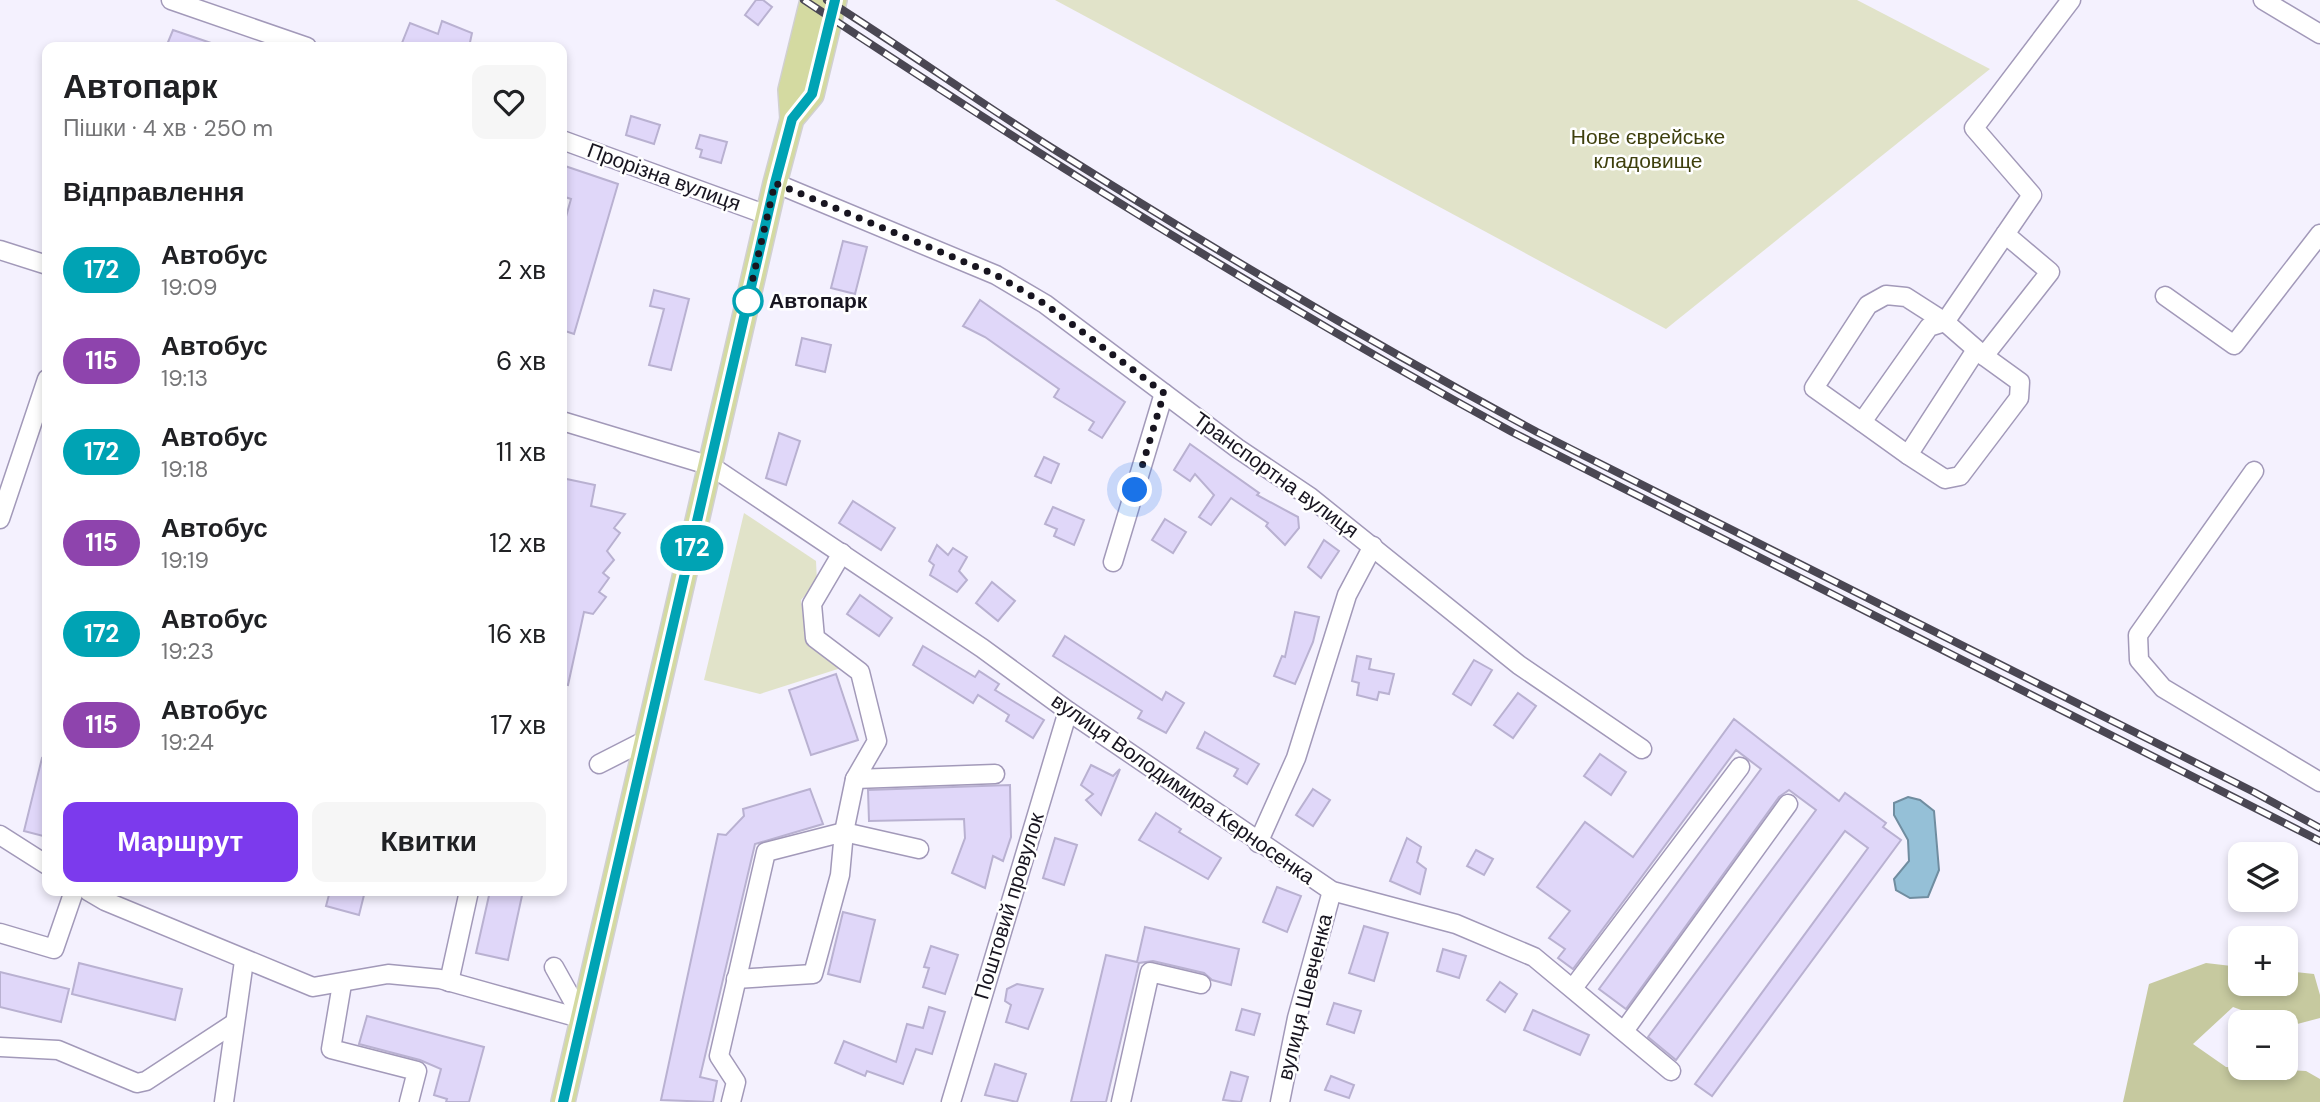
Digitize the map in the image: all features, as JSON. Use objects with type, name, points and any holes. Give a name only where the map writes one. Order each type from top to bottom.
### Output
[{"type":"main road","points":[[563,1102],[767,215],[792,119],[790,90],[812,0]]},
{"type":"main road","points":[[792,119],[812,94],[835,0]]},
{"type":"street","points":[[171,0],[293,42]]},
{"type":"street","points":[[1862,422],[1929,327],[1945,321],[2032,195],[1974,128],[2071,0]]},
{"type":"street","points":[[2263,0],[2320,34]]},
{"type":"street","name":"Прорізна вулиця","points":[[567,142],[767,215]]},
{"type":"street","name":"Транспортна вулиця","points":[[775,183],[996,275],[1045,304],[1237,448],[1310,497],[1520,665],[1642,749]]},
{"type":"street","points":[[1908,455],[1980,353],[2050,272],[2005,234]]},
{"type":"street","points":[[2165,296],[2234,345],[2320,234]]},
{"type":"street","points":[[0,250],[42,263]]},
{"type":"street","points":[[1886,295],[1906,297],[1945,321],[1980,353],[2020,382],[2019,398],[1975,457],[1959,476],[1945,480],[1814,388],[1868,305],[1886,295]]},
{"type":"street","points":[[1113,562],[1164,393]]},
{"type":"street","points":[[0,519],[42,394]]},
{"type":"street","name":"вулиця Володимира Керносенка","points":[[567,423],[711,466],[982,648],[1258,843],[1332,891],[1456,924],[1534,957],[1671,1071]]},
{"type":"street","points":[[2254,471],[2138,635],[2139,660],[2163,688],[2320,782]]},
{"type":"street","points":[[1258,843],[1296,758],[1348,596],[1373,546]]},
{"type":"street","points":[[736,979],[813,974],[840,874],[844,832],[855,779],[877,741],[860,672],[815,638],[812,604],[842,553]]},
{"type":"street","name":"Поштовий провулок","points":[[951,1102],[1068,711]]},
{"type":"street","points":[[599,764],[648,739]]},
{"type":"street","points":[[1573,988],[1740,766]]},
{"type":"street","points":[[855,779],[995,774]]},
{"type":"street","points":[[1624,1031],[1788,804]]},
{"type":"street","points":[[731,1102],[736,1082],[719,1056],[766,852],[844,832],[919,849]]},
{"type":"street","points":[[0,835],[42,862]]},
{"type":"street","name":"вулиця Шевченка","points":[[1280,1102],[1297,1018],[1332,891]]},
{"type":"street","points":[[0,933],[54,949],[72,896]]},
{"type":"street","points":[[96,896],[244,961],[313,987],[388,974],[449,982],[583,1019]]},
{"type":"street","points":[[449,982],[468,896]]},
{"type":"street","points":[[224,1102],[244,961]]},
{"type":"street","points":[[554,967],[583,1019]]},
{"type":"street","points":[[1121,1102],[1150,972],[1201,984]]},
{"type":"street","points":[[342,984],[331,1049],[417,1072],[409,1102]]},
{"type":"street","points":[[0,1047],[58,1050],[136,1083],[146,1081],[233,1024]]},
{"type":"green space","name":"Нове єврейське кладовище","points":[[1055,0],[1857,0],[1990,69],[1666,329]]},
{"type":"green space","points":[[744,513],[816,561],[817,582],[801,600],[806,641],[841,668],[760,694],[704,680]]},
{"type":"green space","points":[[2206,963],[2228,966],[2228,996],[2298,996],[2298,972],[2314,974],[2320,995],[2320,1018],[2298,1024],[2298,1010],[2241,1010],[2233,1007],[2193,1044],[2228,1067],[2228,1080],[2298,1080],[2298,1071],[2306,1071],[2320,1079],[2320,1102],[2123,1102],[2149,984]]},
{"type":"water","points":[[1908,797],[1920,800],[1934,811],[1939,870],[1928,897],[1910,898],[1896,890],[1894,879],[1909,861],[1908,840],[1894,815],[1894,803]]},
{"type":"building","points":[[756,0],[763,0],[772,7],[758,25],[745,15]]},
{"type":"building","points":[[442,21],[472,33],[470,42],[402,42],[410,23],[438,34]]},
{"type":"building","points":[[173,30],[208,42],[168,42]]},
{"type":"building","points":[[631,116],[660,125],[654,144],[626,135]]},
{"type":"building","points":[[700,135],[727,142],[721,163],[700,157],[702,150],[696,148]]},
{"type":"building","points":[[567,167],[618,184],[574,334],[567,332],[567,213],[571,199],[567,198]]},
{"type":"building","points":[[843,241],[867,247],[855,294],[831,288]]},
{"type":"building","points":[[654,290],[689,299],[671,370],[649,365],[664,309],[650,306]]},
{"type":"building","points":[[980,300],[1125,402],[1102,438],[1089,430],[1094,422],[1054,397],[1059,389],[985,337],[963,326]]},
{"type":"building","points":[[802,338],[831,345],[825,372],[796,365]]},
{"type":"building","points":[[779,433],[800,441],[786,485],[766,478]]},
{"type":"building","points":[[1190,444],[1259,493],[1257,495],[1298,517],[1299,528],[1285,545],[1266,526],[1268,523],[1231,498],[1211,525],[1199,517],[1214,495],[1195,474],[1190,481],[1174,470]]},
{"type":"building","points":[[1044,457],[1059,464],[1051,483],[1035,476]]},
{"type":"building","points":[[567,479],[595,485],[591,506],[625,514],[614,528],[620,533],[607,551],[614,560],[603,573],[609,578],[599,592],[606,597],[593,614],[584,612],[568,685]]},
{"type":"building","points":[[853,501],[895,528],[881,550],[839,523]]},
{"type":"building","points":[[1053,507],[1084,520],[1074,545],[1054,536],[1057,529],[1045,524]]},
{"type":"building","points":[[1165,519],[1186,532],[1173,553],[1152,540]]},
{"type":"building","points":[[1324,540],[1339,551],[1321,578],[1308,567]]},
{"type":"building","points":[[937,545],[948,555],[953,548],[967,557],[959,571],[967,580],[957,592],[930,575],[934,565],[929,561]]},
{"type":"building","points":[[992,582],[1015,601],[998,621],[976,603]]},
{"type":"building","points":[[860,595],[892,618],[879,636],[847,614]]},
{"type":"building","points":[[1295,612],[1319,617],[1313,642],[1295,684],[1274,676],[1282,656],[1285,657]]},
{"type":"building","points":[[1065,636],[1162,700],[1166,692],[1184,703],[1166,733],[1138,718],[1142,711],[1053,656]]},
{"type":"building","points":[[923,646],[975,677],[979,671],[999,684],[995,690],[1044,720],[1033,738],[1006,721],[1009,715],[978,695],[973,703],[913,665]]},
{"type":"building","points":[[1357,656],[1371,659],[1369,669],[1394,674],[1389,694],[1379,692],[1377,700],[1357,695],[1359,683],[1352,681]]},
{"type":"building","points":[[1474,660],[1492,670],[1471,705],[1453,694]]},
{"type":"building","points":[[836,674],[858,740],[811,755],[789,690]]},
{"type":"building","points":[[1518,693],[1536,706],[1513,738],[1494,725]]},
{"type":"building","points":[[1734,719],[1839,801],[1845,793],[1886,823],[1883,827],[1901,840],[1712,1096],[1695,1084],[1868,848],[1845,831],[1676,1060],[1648,1037],[1816,810],[1789,790],[1779,797],[1626,1009],[1599,989],[1761,769],[1736,750],[1573,969],[1558,958],[1565,949],[1549,938],[1570,911],[1537,887],[1585,822],[1633,857]]},
{"type":"building","points":[[1205,732],[1259,764],[1247,784],[1234,776],[1238,769],[1197,748]]},
{"type":"building","points":[[1600,754],[1626,772],[1611,795],[1584,776]]},
{"type":"building","points":[[42,758],[42,836],[24,831]]},
{"type":"building","points":[[1091,765],[1113,776],[1120,769],[1101,815],[1086,800],[1093,794],[1081,785]]},
{"type":"building","points":[[1010,785],[1011,837],[1003,861],[993,856],[985,888],[952,873],[965,838],[964,819],[869,821],[868,790]]},
{"type":"building","points":[[810,789],[823,824],[755,844],[700,1077],[717,1081],[713,1102],[661,1100],[718,834],[726,835],[744,816],[743,809]]},
{"type":"building","points":[[1313,789],[1330,800],[1313,826],[1296,815]]},
{"type":"building","points":[[1156,813],[1181,829],[1179,832],[1221,858],[1208,879],[1139,840]]},
{"type":"building","points":[[1055,838],[1077,845],[1064,885],[1043,878]]},
{"type":"building","points":[[1407,838],[1421,847],[1417,862],[1426,869],[1420,894],[1390,881]]},
{"type":"building","points":[[1476,850],[1493,859],[1484,875],[1467,866]]},
{"type":"building","points":[[1277,887],[1301,896],[1287,932],[1263,922]]},
{"type":"building","points":[[329,896],[364,896],[359,915],[326,906]]},
{"type":"building","points":[[489,896],[522,896],[508,960],[476,953]]},
{"type":"building","points":[[843,912],[875,920],[860,982],[828,974]]},
{"type":"building","points":[[1364,926],[1388,933],[1374,981],[1349,973]]},
{"type":"building","points":[[1145,927],[1239,949],[1231,985],[1212,980],[1204,973],[1153,961],[1139,963],[1106,1102],[1071,1102],[1106,955],[1137,962]]},
{"type":"building","points":[[931,946],[958,955],[945,994],[923,987],[929,968],[924,967]]},
{"type":"building","points":[[1443,949],[1466,956],[1459,978],[1437,971]]},
{"type":"building","points":[[79,963],[182,989],[175,1020],[72,994]]},
{"type":"building","points":[[0,972],[69,989],[61,1022],[0,1007]]},
{"type":"building","points":[[1500,982],[1517,994],[1505,1012],[1487,1000]]},
{"type":"building","points":[[1017,984],[1043,989],[1028,1029],[1006,1022],[1011,1005],[1005,1001],[1007,989]]},
{"type":"building","points":[[1334,1003],[1361,1011],[1354,1033],[1327,1024]]},
{"type":"building","points":[[929,1007],[945,1012],[932,1054],[916,1049],[903,1084],[867,1071],[865,1076],[835,1063],[844,1041],[896,1062],[907,1024],[923,1028]]},
{"type":"building","points":[[1242,1009],[1260,1014],[1254,1035],[1236,1030]]},
{"type":"building","points":[[1533,1010],[1589,1035],[1580,1055],[1524,1030]]},
{"type":"building","points":[[367,1016],[484,1047],[469,1102],[446,1102],[447,1099],[434,1095],[441,1069],[420,1060],[359,1044]]},
{"type":"building","points":[[995,1064],[1026,1074],[1017,1102],[985,1095]]},
{"type":"building","points":[[1231,1072],[1248,1077],[1241,1102],[1223,1100]]},
{"type":"building","points":[[1331,1076],[1354,1085],[1349,1098],[1325,1090]]},
{"type":"railway","points":[[804,0],[1153,224],[1421,382],[1512,432],[2320,841]]},
{"type":"railway","points":[[827,0],[1112,185],[1292,294],[1475,398],[1537,432],[2254,792],[2320,828]]},
{"type":"bus line","name":"172","points":[[563,1102],[775,183],[792,119],[812,94],[835,0]]},
{"type":"place","name":"Автопарк","points":[[748,301]]},
{"type":"route","points":[[748,301],[746,308],[775,183],[996,275],[1045,304],[1164,393],[1135,490]]}]
